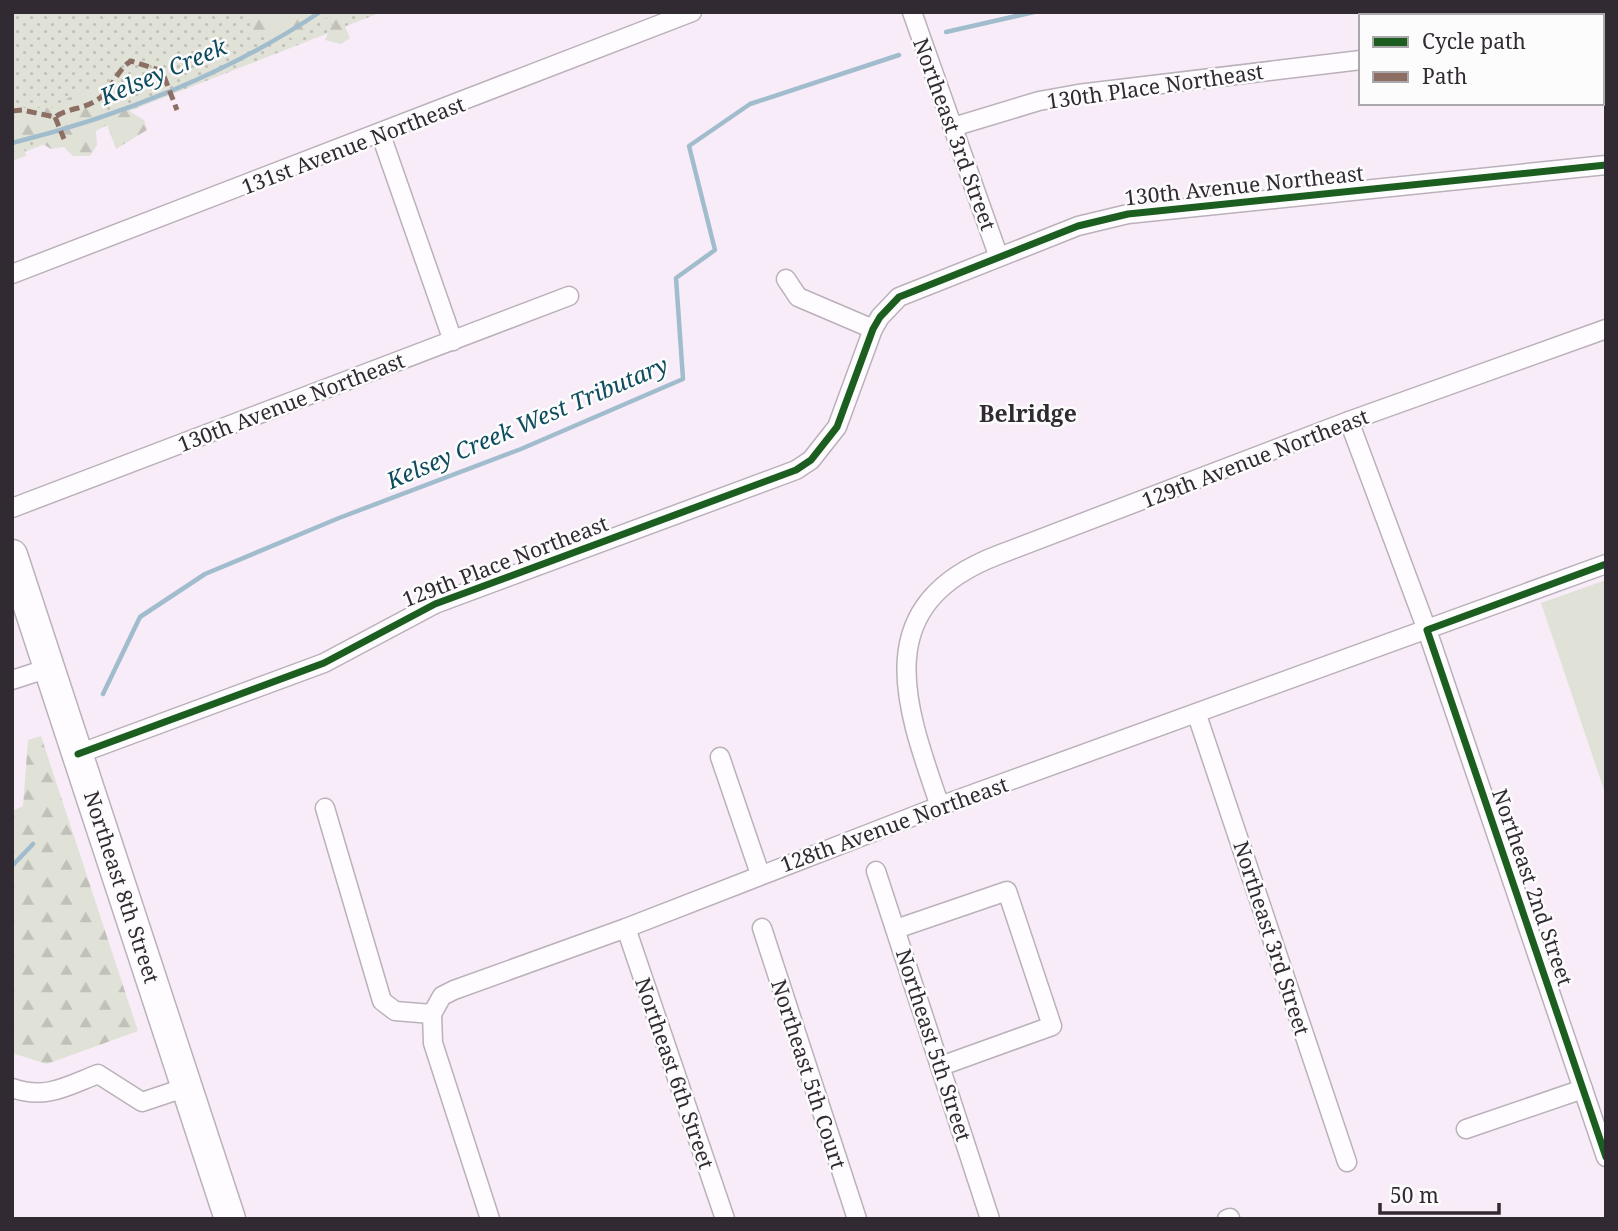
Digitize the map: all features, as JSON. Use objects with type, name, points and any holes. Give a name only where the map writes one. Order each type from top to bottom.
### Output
[{"type":"main road","name":"Northeast 8th Street","points":[[12,555],[230,1219]]},
{"type":"street","name":"131st Avenue Northeast","points":[[12,274],[381,135],[692,12]]},
{"type":"street","name":"Northeast 3rd Street","points":[[912,12],[998,255]]},
{"type":"street","name":"130th Place Northeast","points":[[953,127],[1039,101],[1078,94],[1359,60]]},
{"type":"street","points":[[381,135],[453,341]]},
{"type":"street","name":"130th Avenue Northeast","points":[[873,329],[880,317],[899,297],[998,255],[1078,226],[1128,214],[1606,165]]},
{"type":"street","points":[[786,279],[798,297],[873,329]]},
{"type":"street","name":"130th Avenue Northeast","points":[[12,508],[569,296]]},
{"type":"street","name":"129th Place Northeast","points":[[78,754],[324,663],[435,604],[796,470],[811,460],[837,427],[873,329]]},
{"type":"street","name":"129th Avenue Northeast","points":[[940,806],[913,731],[907,696],[906,657],[919,611],[946,582],[989,559],[1349,421],[1606,329]]},
{"type":"street","name":"Northeast 2nd Street","points":[[1349,421],[1427,630],[1606,1157]]},
{"type":"street","name":"128th Avenue Northeast","points":[[432,1014],[443,996],[454,990],[626,928],[940,806],[1197,715],[1606,564]]},
{"type":"street","points":[[12,680],[49,668]]},
{"type":"street","name":"Northeast 3rd Street","points":[[1197,715],[1347,1162]]},
{"type":"street","points":[[720,757],[760,874]]},
{"type":"street","points":[[325,808],[382,1001],[395,1011],[432,1014],[433,1044],[490,1219]]},
{"type":"street","name":"Northeast 5th Street","points":[[876,872],[990,1219]]},
{"type":"street","points":[[896,929],[1007,891],[1052,1026],[941,1066]]},
{"type":"street","name":"Northeast 6th Street","points":[[626,928],[725,1219]]},
{"type":"street","name":"Northeast 5th Court","points":[[762,928],[857,1219]]},
{"type":"street","points":[[12,1088],[35,1095],[45,1094],[98,1074],[142,1102],[187,1087]]},
{"type":"street","points":[[1466,1129],[1583,1089]]},
{"type":"green space","points":[[12,12],[382,12],[12,157]]},
{"type":"green space","points":[[253,12],[339,12],[350,38],[341,44],[325,40],[332,24],[329,17],[315,23],[295,40],[280,33],[253,35]]},
{"type":"green space","points":[[104,84],[115,86],[107,102],[107,113],[126,109],[144,120],[147,130],[116,149],[107,125],[96,131],[97,145],[90,156],[73,156],[64,147],[51,149],[35,139],[23,144],[26,156],[12,161],[12,108],[52,108],[70,97]]},
{"type":"green space","points":[[1606,580],[1606,796],[1541,603]]},
{"type":"green space","points":[[41,736],[138,1031],[47,1064],[12,1053],[12,811],[23,806],[28,740]]},
{"type":"waterway","name":"Kelsey Creek","points":[[12,143],[92,120],[172,91],[248,55],[320,12]]},
{"type":"waterway","name":"Kelsey Creek West Tributary","points":[[946,32],[1034,12]]},
{"type":"waterway","name":"Kelsey Creek West Tributary","points":[[103,694],[140,617],[205,574],[339,518],[521,449],[683,379],[676,278],[715,250],[689,146],[750,104],[899,55]]},
{"type":"waterway","name":"Kelsey Creek West Tributary","points":[[12,866],[33,844]]},
{"type":"marked path","points":[[12,111],[22,110],[55,117],[87,105],[102,96],[131,61],[162,71],[177,110]]},
{"type":"marked path","points":[[55,117],[64,139]]},
{"type":"cycle path","points":[[78,754],[324,663],[435,604],[796,470],[811,460],[837,427],[873,329],[880,317],[899,297],[1078,226],[1128,214],[1606,165]]},
{"type":"cycle path","points":[[1606,564],[1427,630],[1606,1157]]},
{"type":"district","name":"Belridge","points":[[1028,413]]}]
